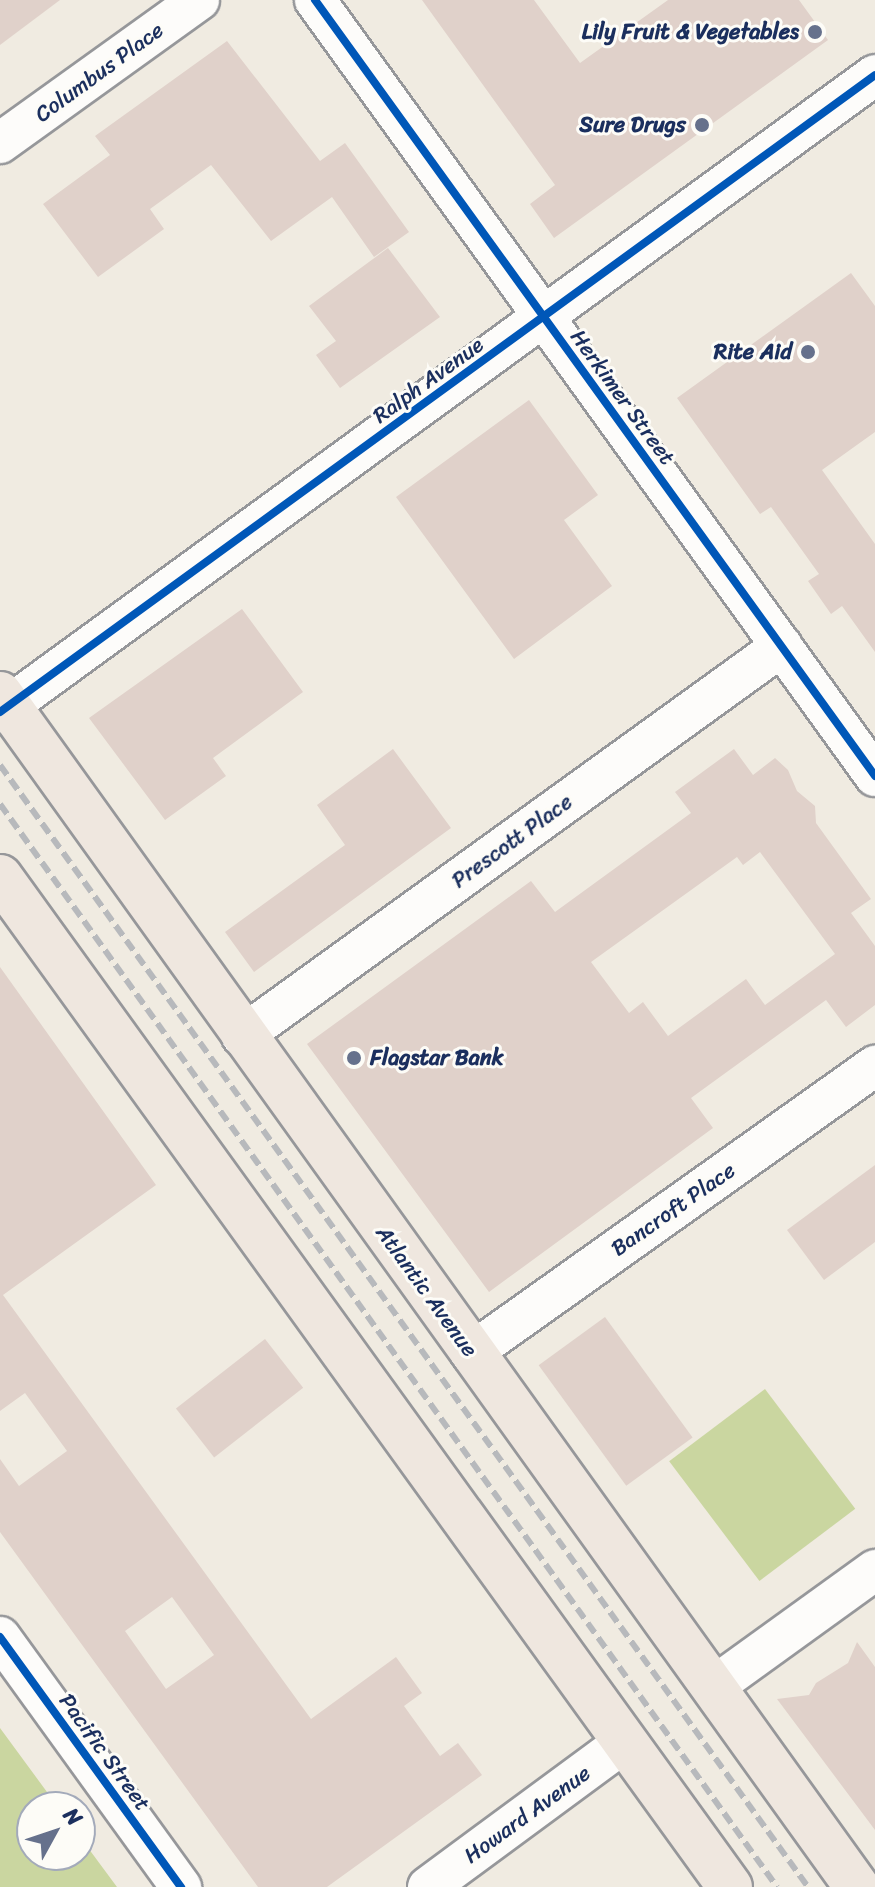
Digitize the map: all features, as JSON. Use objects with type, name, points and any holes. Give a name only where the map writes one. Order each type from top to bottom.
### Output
[{"type":"main road","name":"Atlantic Avenue","points":[[3,704],[857,1887]]},
{"type":"main road","points":[[0,877],[730,1887]]},
{"type":"street","name":"Columbus Place","points":[[0,143],[199,0]]},
{"type":"street","name":"Herkimer Street","points":[[315,0],[875,776]]},
{"type":"street","name":"Ralph Avenue","points":[[3,704],[544,318],[875,75]]},
{"type":"street","name":"Prescott Place","points":[[242,1036],[782,646]]},
{"type":"street","name":"Bancroft Place","points":[[471,1353],[875,1066]]},
{"type":"street","points":[[713,1687],[875,1570]]},
{"type":"street","name":"Pacific Street","points":[[0,1637],[181,1887]]},
{"type":"street","name":"Howard Avenue","points":[[428,1887],[625,1742]]},
{"type":"green space","points":[[765,1389],[855,1509],[759,1581],[669,1461]]},
{"type":"green space","points":[[0,1728],[46,1791],[16,1791],[16,1871],[96,1871],[96,1859],[117,1887],[0,1887]]},
{"type":"building","points":[[0,0],[60,0],[0,45]]},
{"type":"building","points":[[422,0],[534,0],[580,63],[668,0],[799,0],[828,40],[554,238],[530,204],[555,185]]},
{"type":"building","points":[[227,41],[320,161],[345,143],[409,232],[374,257],[332,197],[271,241],[211,165],[150,209],[164,229],[98,277],[43,204],[110,155],[95,136]]},
{"type":"building","points":[[388,248],[440,317],[340,388],[316,355],[336,341],[309,306]]},
{"type":"building","name":"Rite Aid","points":[[851,273],[875,306],[875,432],[822,470],[875,544],[875,652],[842,606],[831,614],[808,581],[819,574],[771,507],[760,514],[677,398]]},
{"type":"building","points":[[529,400],[598,495],[564,520],[612,586],[514,659],[396,497]]},
{"type":"building","points":[[242,609],[303,692],[213,758],[226,776],[165,820],[89,718]]},
{"type":"building","points":[[393,749],[451,828],[254,972],[225,932],[345,845],[317,805]]},
{"type":"building","points":[[734,749],[753,775],[775,758],[788,770],[797,791],[815,806],[816,823],[871,899],[851,913],[875,946],[875,1005],[846,1027],[826,1000],[691,1098],[713,1128],[489,1292],[307,1044],[531,881],[555,912],[691,813],[675,792]],"holes":[[[760,852],[835,954],[765,1005],[746,979],[668,1036],[643,1002],[629,1013],[591,962],[737,857],[743,865]]]},
{"type":"building","points":[[0,967],[156,1185],[3,1295],[311,1719],[396,1657],[422,1693],[404,1706],[440,1756],[458,1743],[482,1775],[327,1887],[258,1887],[0,1532],[0,1459],[19,1486],[67,1451],[25,1393],[0,1411]],"holes":[[[172,1597],[214,1655],[166,1689],[125,1631]]]},
{"type":"building","points":[[875,1165],[875,1242],[824,1280],[787,1230]]},
{"type":"building","points":[[605,1317],[693,1438],[626,1486],[539,1365]]},
{"type":"building","points":[[265,1339],[303,1388],[214,1457],[176,1409]]},
{"type":"building","points":[[857,1642],[875,1667],[875,1830],[777,1699],[809,1695],[816,1683],[848,1663]]},
{"type":"railway","points":[[0,765],[808,1887]]},
{"type":"railway","points":[[0,804],[777,1887]]},
{"type":"cycle path","points":[[315,0],[875,776]]},
{"type":"cycle path","points":[[0,712],[875,75]]},
{"type":"cycle path","points":[[0,1637],[181,1887]]},
{"type":"place","name":"Lily Fruit & Vegetables","points":[[815,32]]},
{"type":"place","name":"Sure Drugs","points":[[702,125]]},
{"type":"place","name":"Rite Aid","points":[[808,352]]},
{"type":"place","name":"Flagstar Bank","points":[[354,1058]]}]
